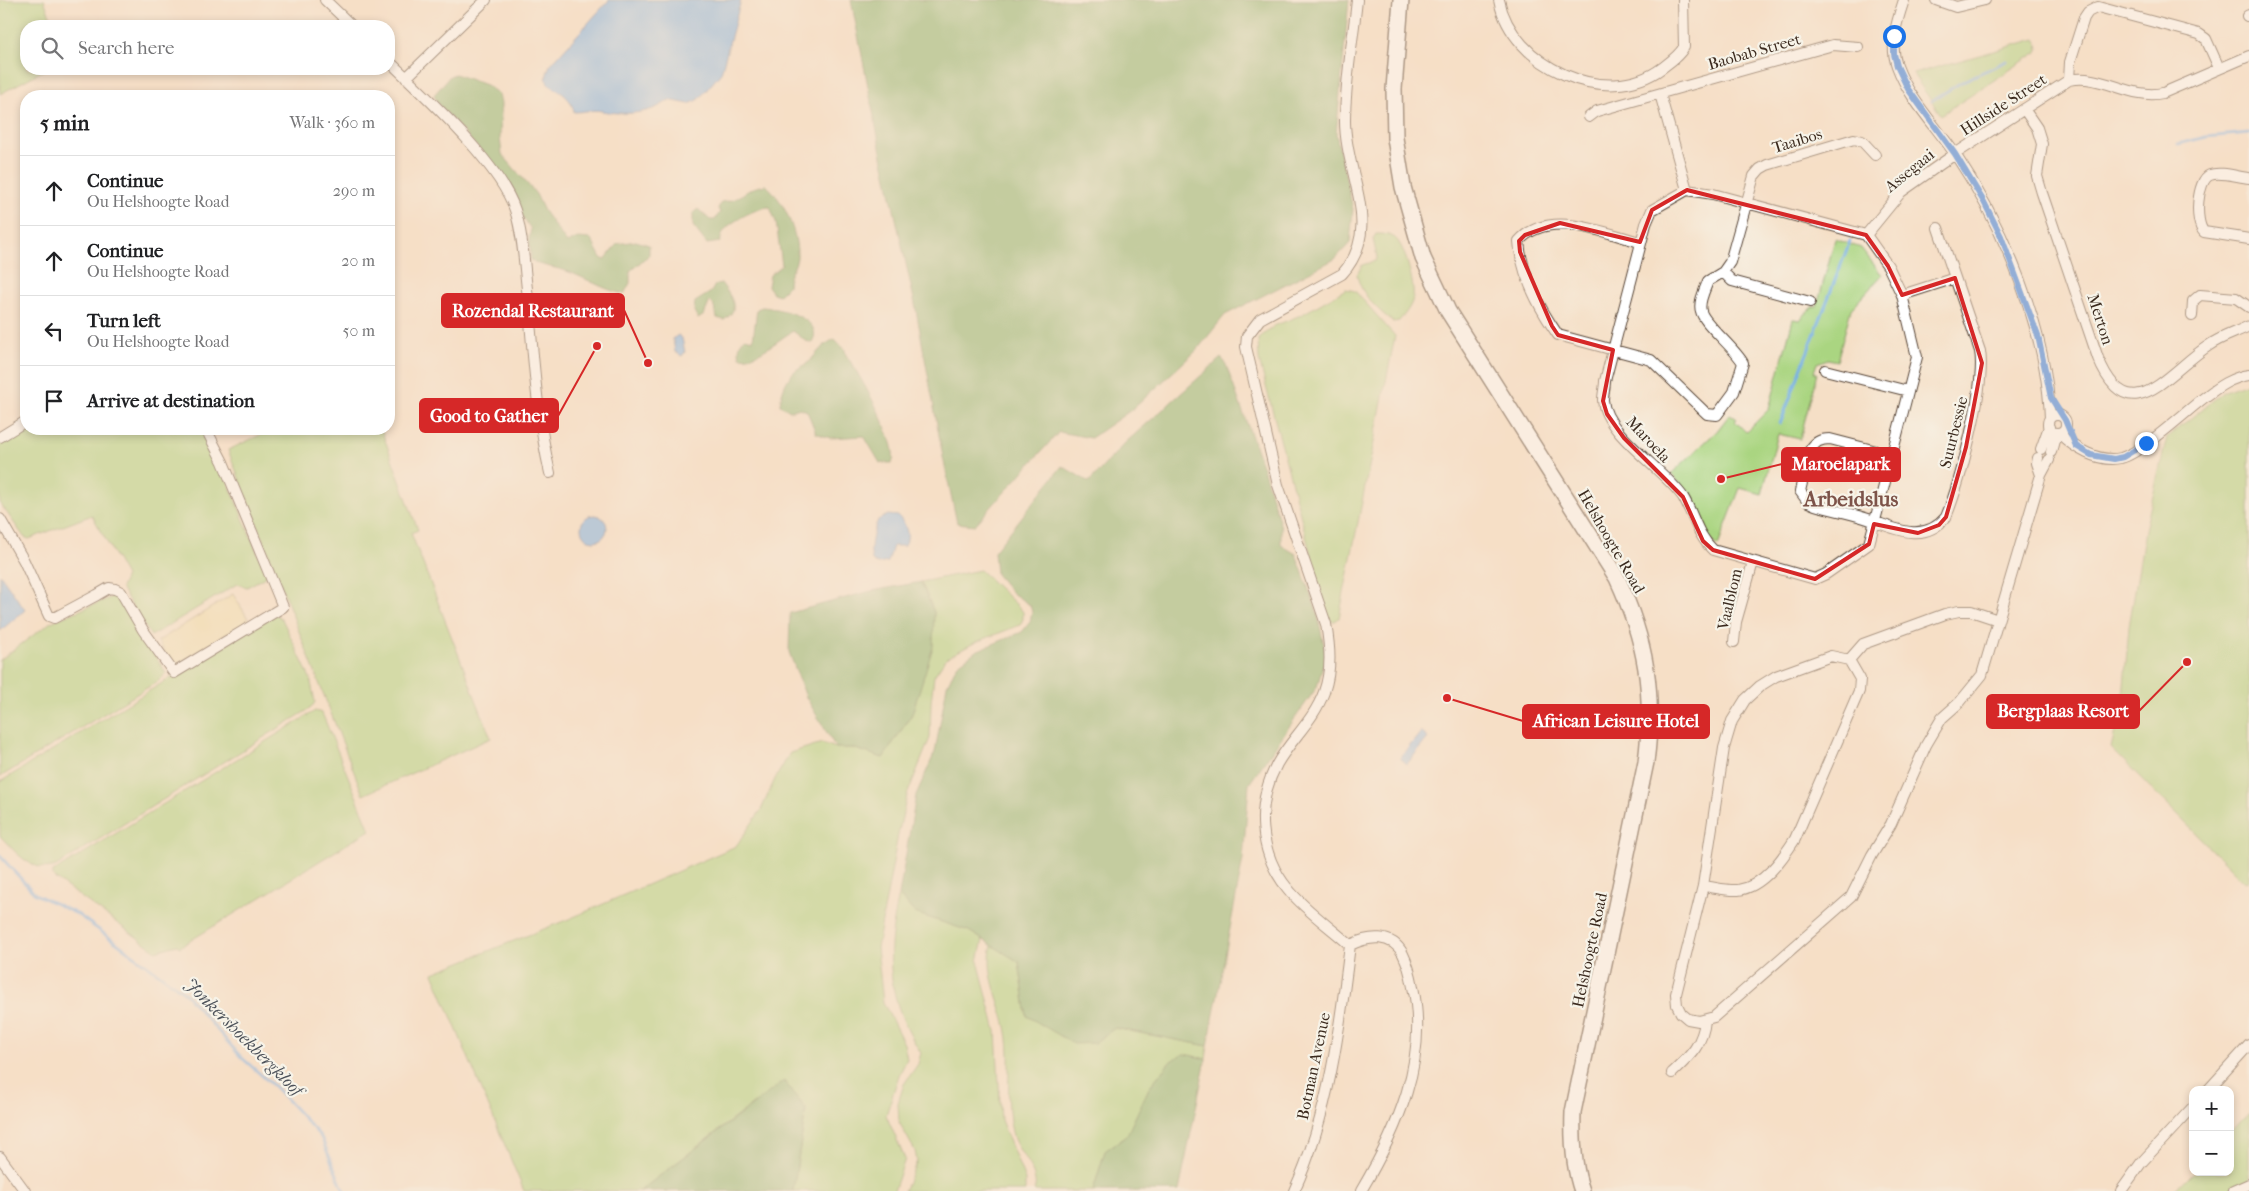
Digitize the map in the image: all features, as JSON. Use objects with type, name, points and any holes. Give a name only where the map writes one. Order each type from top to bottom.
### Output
[{"type":"main road","name":"Helshoogte Road","points":[[1401,0],[1394,89],[1395,138],[1403,187],[1423,258],[1448,312],[1617,578],[1637,624],[1648,679],[1650,711],[1646,762],[1573,1112],[1572,1142],[1576,1173],[1582,1191]]},
{"type":"street","points":[[324,0],[346,20]]},
{"type":"street","points":[[406,78],[486,0]]},
{"type":"street","points":[[1357,0],[1345,108],[1345,128],[1362,210],[1362,233],[1358,251],[1351,264],[1342,274],[1260,319],[1247,336],[1246,347],[1278,485],[1326,624],[1330,646],[1330,668],[1324,692],[1310,719],[1276,764],[1268,784],[1263,808],[1264,846],[1274,868],[1288,890],[1350,945],[1360,940],[1378,938],[1393,942],[1400,948],[1410,971],[1419,1022],[1413,1070],[1403,1102],[1388,1139],[1360,1191]]},
{"type":"street","points":[[1499,0],[1512,29],[1536,59],[1556,72],[1603,85],[1626,83],[1647,77],[1680,54],[1684,47],[1683,0]]},
{"type":"street","points":[[1904,0],[1894,36],[1894,54],[1897,66],[1908,89],[1955,154],[1984,202],[2001,236],[2038,336],[2051,398],[2052,431]]},
{"type":"street","points":[[1936,0],[1956,7],[1985,0]]},
{"type":"street","name":"Hillside Street","points":[[2069,80],[2070,62],[2084,18],[2088,12],[2098,7],[2199,34],[2206,39],[2219,68]]},
{"type":"street","name":"Baobab Street","points":[[1589,117],[1598,111],[1833,44],[1858,47]]},
{"type":"street","name":"Hillside Street","points":[[1955,154],[2069,80],[2088,78],[2131,92],[2151,95],[2163,93],[2249,56]]},
{"type":"street","points":[[395,67],[431,102],[490,167],[506,189],[516,210],[525,266],[538,398],[550,473]]},
{"type":"street","points":[[1660,94],[1687,190],[1713,194],[1866,235]]},
{"type":"street","name":"Merton","points":[[2024,109],[2037,128],[2042,144],[2037,176],[2042,193],[2098,358],[2105,375],[2119,392],[2128,395],[2146,393],[2208,346],[2249,326]]},
{"type":"street","name":"Taaibos","points":[[1746,204],[1754,176],[1767,165],[1854,139],[1862,141],[1875,155]]},
{"type":"street","name":"Assegaai","points":[[1866,235],[1901,192],[1955,154]]},
{"type":"street","points":[[2249,178],[2218,174],[2211,174],[2205,178],[2197,216],[2204,232],[2249,239]]},
{"type":"street","name":"Maroela","points":[[1687,190],[1652,210],[1640,242],[1613,350],[1603,401],[1607,414],[1624,438],[1682,497],[1703,541],[1713,550],[1815,579],[1826,574],[1869,544],[1917,356],[1902,296],[1888,266],[1866,235]]},
{"type":"street","points":[[1640,242],[1574,224],[1560,223],[1525,235],[1519,241],[1520,252],[1530,282],[1542,310],[1558,335],[1651,360],[1707,414],[1717,415],[1734,392],[1743,363],[1737,352],[1701,314],[1700,304],[1708,281],[1723,272],[1730,262],[1746,204]]},
{"type":"street","name":"Suurbessie","points":[[1892,455],[1830,439],[1822,439],[1813,445],[1810,450],[1800,491],[1808,502],[1918,534],[1939,525],[1950,507],[1981,379],[1982,363],[1980,351],[1938,228]]},
{"type":"street","points":[[1723,272],[1732,281],[1810,302]]},
{"type":"street","points":[[1902,296],[1955,278]]},
{"type":"street","points":[[2192,316],[2193,301],[2200,295],[2236,298],[2249,307]]},
{"type":"street","points":[[1825,370],[1908,391]]},
{"type":"street","points":[[2052,431],[2091,455],[2114,459],[2123,457],[2146,443],[2216,388],[2230,380],[2249,375]]},
{"type":"street","points":[[2051,398],[2076,446]]},
{"type":"street","points":[[1703,886],[1743,889],[1752,885],[1782,859],[1795,839],[1859,691],[1860,679],[1849,660],[1831,656],[1776,676],[1760,686],[1745,700],[1732,721],[1724,748],[1703,886],[1676,994],[1677,1005],[1681,1013],[1688,1019],[1705,1020],[1714,1017],[1851,897],[1872,855],[1891,824],[1926,745],[1942,718],[1960,702],[1982,675],[2041,475],[2055,415],[2061,416]]},
{"type":"street","points":[[0,438],[20,425]]},
{"type":"street","points":[[2052,431],[2064,430],[2066,425]]},
{"type":"street","points":[[0,519],[24,560],[50,616],[54,618],[109,588],[114,588],[121,592],[143,630],[172,671],[174,673],[177,672],[282,607],[272,576],[223,462],[209,435]]},
{"type":"street","name":"Vaalblom","points":[[1734,642],[1736,622],[1753,562]]},
{"type":"street","points":[[1849,660],[1863,644],[1945,614],[1971,611],[1998,620]]},
{"type":"street","name":"Botman Avenue","points":[[1294,1191],[1317,1125],[1330,1076],[1350,945]]},
{"type":"street","points":[[1672,1073],[1696,1049],[1703,1036],[1705,1020]]},
{"type":"street","points":[[2212,1086],[2249,1046]]},
{"type":"street","points":[[2121,1191],[2141,1163],[2189,1111]]},
{"type":"street","points":[[0,1157],[25,1191]]},
{"type":"street","points":[[2233,1191],[2249,1184]]},
{"type":"highlighted area","points":[[1687,190],[1866,235],[1888,266],[1902,295],[1955,278],[1982,363],[1966,447],[1946,517],[1939,525],[1918,533],[1874,524],[1869,544],[1815,579],[1713,550],[1703,541],[1683,497],[1624,438],[1607,414],[1603,401],[1613,350],[1569,340],[1558,335],[1552,326],[1520,252],[1519,241],[1525,235],[1560,223],[1640,242],[1652,210]]},
{"type":"green space","points":[[0,0],[44,0],[52,20],[20,20],[20,75],[35,75],[0,94]]},
{"type":"green space","points":[[851,0],[1349,0],[1336,134],[1353,209],[1350,243],[1335,259],[1225,315],[1197,350],[1134,408],[1091,438],[1059,432],[975,525],[957,523],[915,304],[880,147]]},
{"type":"green space","points":[[2036,39],[2039,48],[2037,52],[1941,115],[1913,74]]},
{"type":"green space","points":[[455,74],[486,85],[499,94],[501,103],[500,138],[502,154],[536,194],[544,211],[567,243],[578,238],[591,239],[601,258],[605,260],[617,244],[636,241],[649,245],[649,255],[630,271],[630,283],[624,294],[569,272],[531,260],[529,239],[531,229],[519,212],[516,198],[486,157],[438,104],[434,95],[450,76]]},
{"type":"green space","points":[[766,185],[779,199],[789,218],[797,248],[797,257],[789,276],[788,286],[779,295],[773,293],[768,286],[770,275],[782,265],[776,222],[770,207],[752,212],[732,223],[723,232],[720,242],[707,244],[693,226],[693,213],[698,209],[710,220],[715,220],[720,212],[718,209],[721,202],[734,199],[753,188]]},
{"type":"green space","points":[[1376,234],[1388,235],[1399,242],[1408,266],[1413,298],[1406,313],[1399,321],[1393,322],[1370,301],[1362,289],[1357,275],[1362,265],[1375,261],[1377,257],[1373,239]]},
{"type":"green space","points":[[1835,239],[1861,248],[1882,275],[1851,309],[1837,361],[1828,359],[1817,363],[1814,372],[1817,373],[1800,439],[1778,434],[1762,494],[1740,488],[1718,546],[1709,539],[1693,502],[1681,484],[1671,474],[1717,431],[1730,414],[1737,419],[1735,421],[1746,432],[1769,409],[1793,319],[1800,320],[1812,307],[1817,306]]},
{"type":"green space","points":[[721,283],[733,302],[732,311],[729,316],[724,320],[717,318],[713,304],[710,301],[704,315],[698,319],[694,311],[695,302],[711,292],[715,285]]},
{"type":"green space","points":[[1346,289],[1355,291],[1395,336],[1339,618],[1335,621],[1330,621],[1259,360],[1258,339],[1274,326],[1301,315]]},
{"type":"green space","points":[[762,307],[789,312],[807,321],[815,334],[812,343],[806,341],[793,331],[760,353],[753,356],[740,357],[740,344],[745,338],[753,340],[757,309]]},
{"type":"green space","points":[[835,339],[845,350],[885,426],[891,442],[892,463],[880,463],[864,436],[830,438],[816,433],[807,411],[800,408],[790,411],[780,405],[785,386],[792,373],[809,362],[824,346]]},
{"type":"green space","points":[[1221,358],[1225,362],[1263,468],[1281,527],[1281,545],[1296,554],[1317,612],[1326,655],[1317,687],[1249,784],[1243,859],[1208,1046],[1115,1028],[1094,1043],[1074,1044],[1027,1016],[1019,962],[969,931],[915,913],[899,895],[916,795],[935,752],[947,685],[957,665],[976,651],[1022,632],[1030,622],[1032,612],[1030,605],[1012,593],[996,574],[994,552],[1062,466],[1089,482],[1125,443]]},
{"type":"green space","points":[[2249,382],[2249,881],[2244,882],[2111,748],[2123,698],[2129,627],[2145,530],[2167,437],[2225,391]]},
{"type":"green space","points":[[20,429],[20,435],[207,435],[212,443],[267,576],[247,587],[237,584],[151,636],[121,588],[126,576],[92,515],[29,539],[24,537],[0,503],[0,441]]},
{"type":"green space","points":[[260,435],[383,435],[418,530],[411,533],[491,738],[363,795],[228,450]]},
{"type":"green space","points":[[980,570],[1019,607],[1023,612],[1023,619],[1020,625],[976,642],[946,658],[934,676],[930,738],[907,795],[877,948],[883,1002],[904,1044],[907,1059],[899,1075],[886,1115],[905,1159],[894,1191],[793,1191],[806,1109],[754,1103],[640,1191],[524,1191],[433,973],[569,919],[736,846],[761,810],[775,779],[790,753],[822,743],[836,748],[853,748],[883,758],[912,714],[934,612],[921,582]]},
{"type":"green space","points":[[921,582],[934,612],[933,647],[912,714],[883,758],[853,748],[836,748],[806,697],[789,652],[790,613],[871,591]]},
{"type":"green space","points":[[117,595],[166,673],[160,680],[0,777],[0,660],[51,622]]},
{"type":"green space","points":[[275,614],[282,619],[310,678],[315,702],[311,708],[56,866],[47,868],[32,864],[18,855],[0,836],[0,782]]},
{"type":"green space","points":[[315,711],[322,713],[370,830],[180,947],[177,945],[156,951],[53,877],[53,872]]},
{"type":"green space","points":[[899,895],[915,913],[969,931],[983,940],[978,961],[996,1031],[1001,1120],[1025,1180],[1025,1191],[904,1191],[917,1161],[915,1151],[899,1122],[898,1103],[904,1084],[918,1064],[921,1053],[909,1033],[901,1014],[892,977],[892,938]]},
{"type":"green space","points":[[992,945],[1019,962],[1027,1016],[1094,1043],[1114,1028],[1208,1046],[1206,1059],[1184,1054],[1171,1061],[1150,1086],[1127,1135],[1105,1151],[1093,1191],[1034,1191],[1035,1178],[1014,1139],[1011,1126],[1009,1112],[1009,1045],[1005,1021],[990,967]]},
{"type":"green space","points":[[1184,1054],[1206,1059],[1179,1191],[1093,1191],[1105,1151],[1127,1135],[1150,1086],[1171,1061]]},
{"type":"green space","points":[[784,1081],[806,1109],[793,1191],[640,1191]]},
{"type":"green space","points":[[2249,1113],[2249,1191],[2174,1191],[2189,1176],[2234,1176],[2234,1129]]},
{"type":"sand","points":[[233,594],[249,620],[173,667],[158,641]]},
{"type":"water","points":[[609,0],[741,0],[721,73],[698,100],[689,104],[669,100],[654,109],[637,113],[595,110],[574,112],[568,98],[548,84],[547,73],[550,65]]},
{"type":"water","points":[[678,335],[682,338],[685,352],[682,356],[675,352],[673,339]]},
{"type":"water","points":[[594,515],[603,519],[607,528],[603,537],[594,541],[585,537],[581,528],[585,519]]},
{"type":"water","points":[[888,515],[898,516],[901,519],[907,531],[907,539],[904,546],[893,546],[888,562],[878,564],[873,562],[872,558],[873,535],[878,520]]},
{"type":"water","points":[[0,574],[25,610],[0,631]]},
{"type":"water","points":[[1421,732],[1428,738],[1407,764],[1400,758]]},
{"type":"waterway","points":[[1931,101],[1965,80],[2007,61]]},
{"type":"waterway","points":[[2178,144],[2206,137],[2249,133]]},
{"type":"waterway","points":[[1780,424],[1850,241]]},
{"type":"waterway","name":"Jonkershoekbergkloof","points":[[0,856],[35,894],[77,914],[184,992],[241,1057],[276,1088],[321,1137],[344,1191]]},
{"type":"place","name":"Good to Gather","points":[[597,346]]},
{"type":"place","name":"Rozendal Restaurant","points":[[648,363]]},
{"type":"place","name":"Maroelapark","points":[[1721,479]]},
{"type":"place","name":"Bergplaas Resort","points":[[2187,662]]},
{"type":"place","name":"African Leisure Hotel","points":[[1447,698]]},
{"type":"district","name":"Arbeidslus","points":[[1851,499]]},
{"type":"route","points":[[1894,36],[1894,54],[1897,66],[1908,89],[1955,154],[1984,202],[2001,236],[2038,336],[2051,398],[2061,416],[2064,417],[2076,446],[2091,455],[2114,459],[2123,457],[2146,443]]}]
